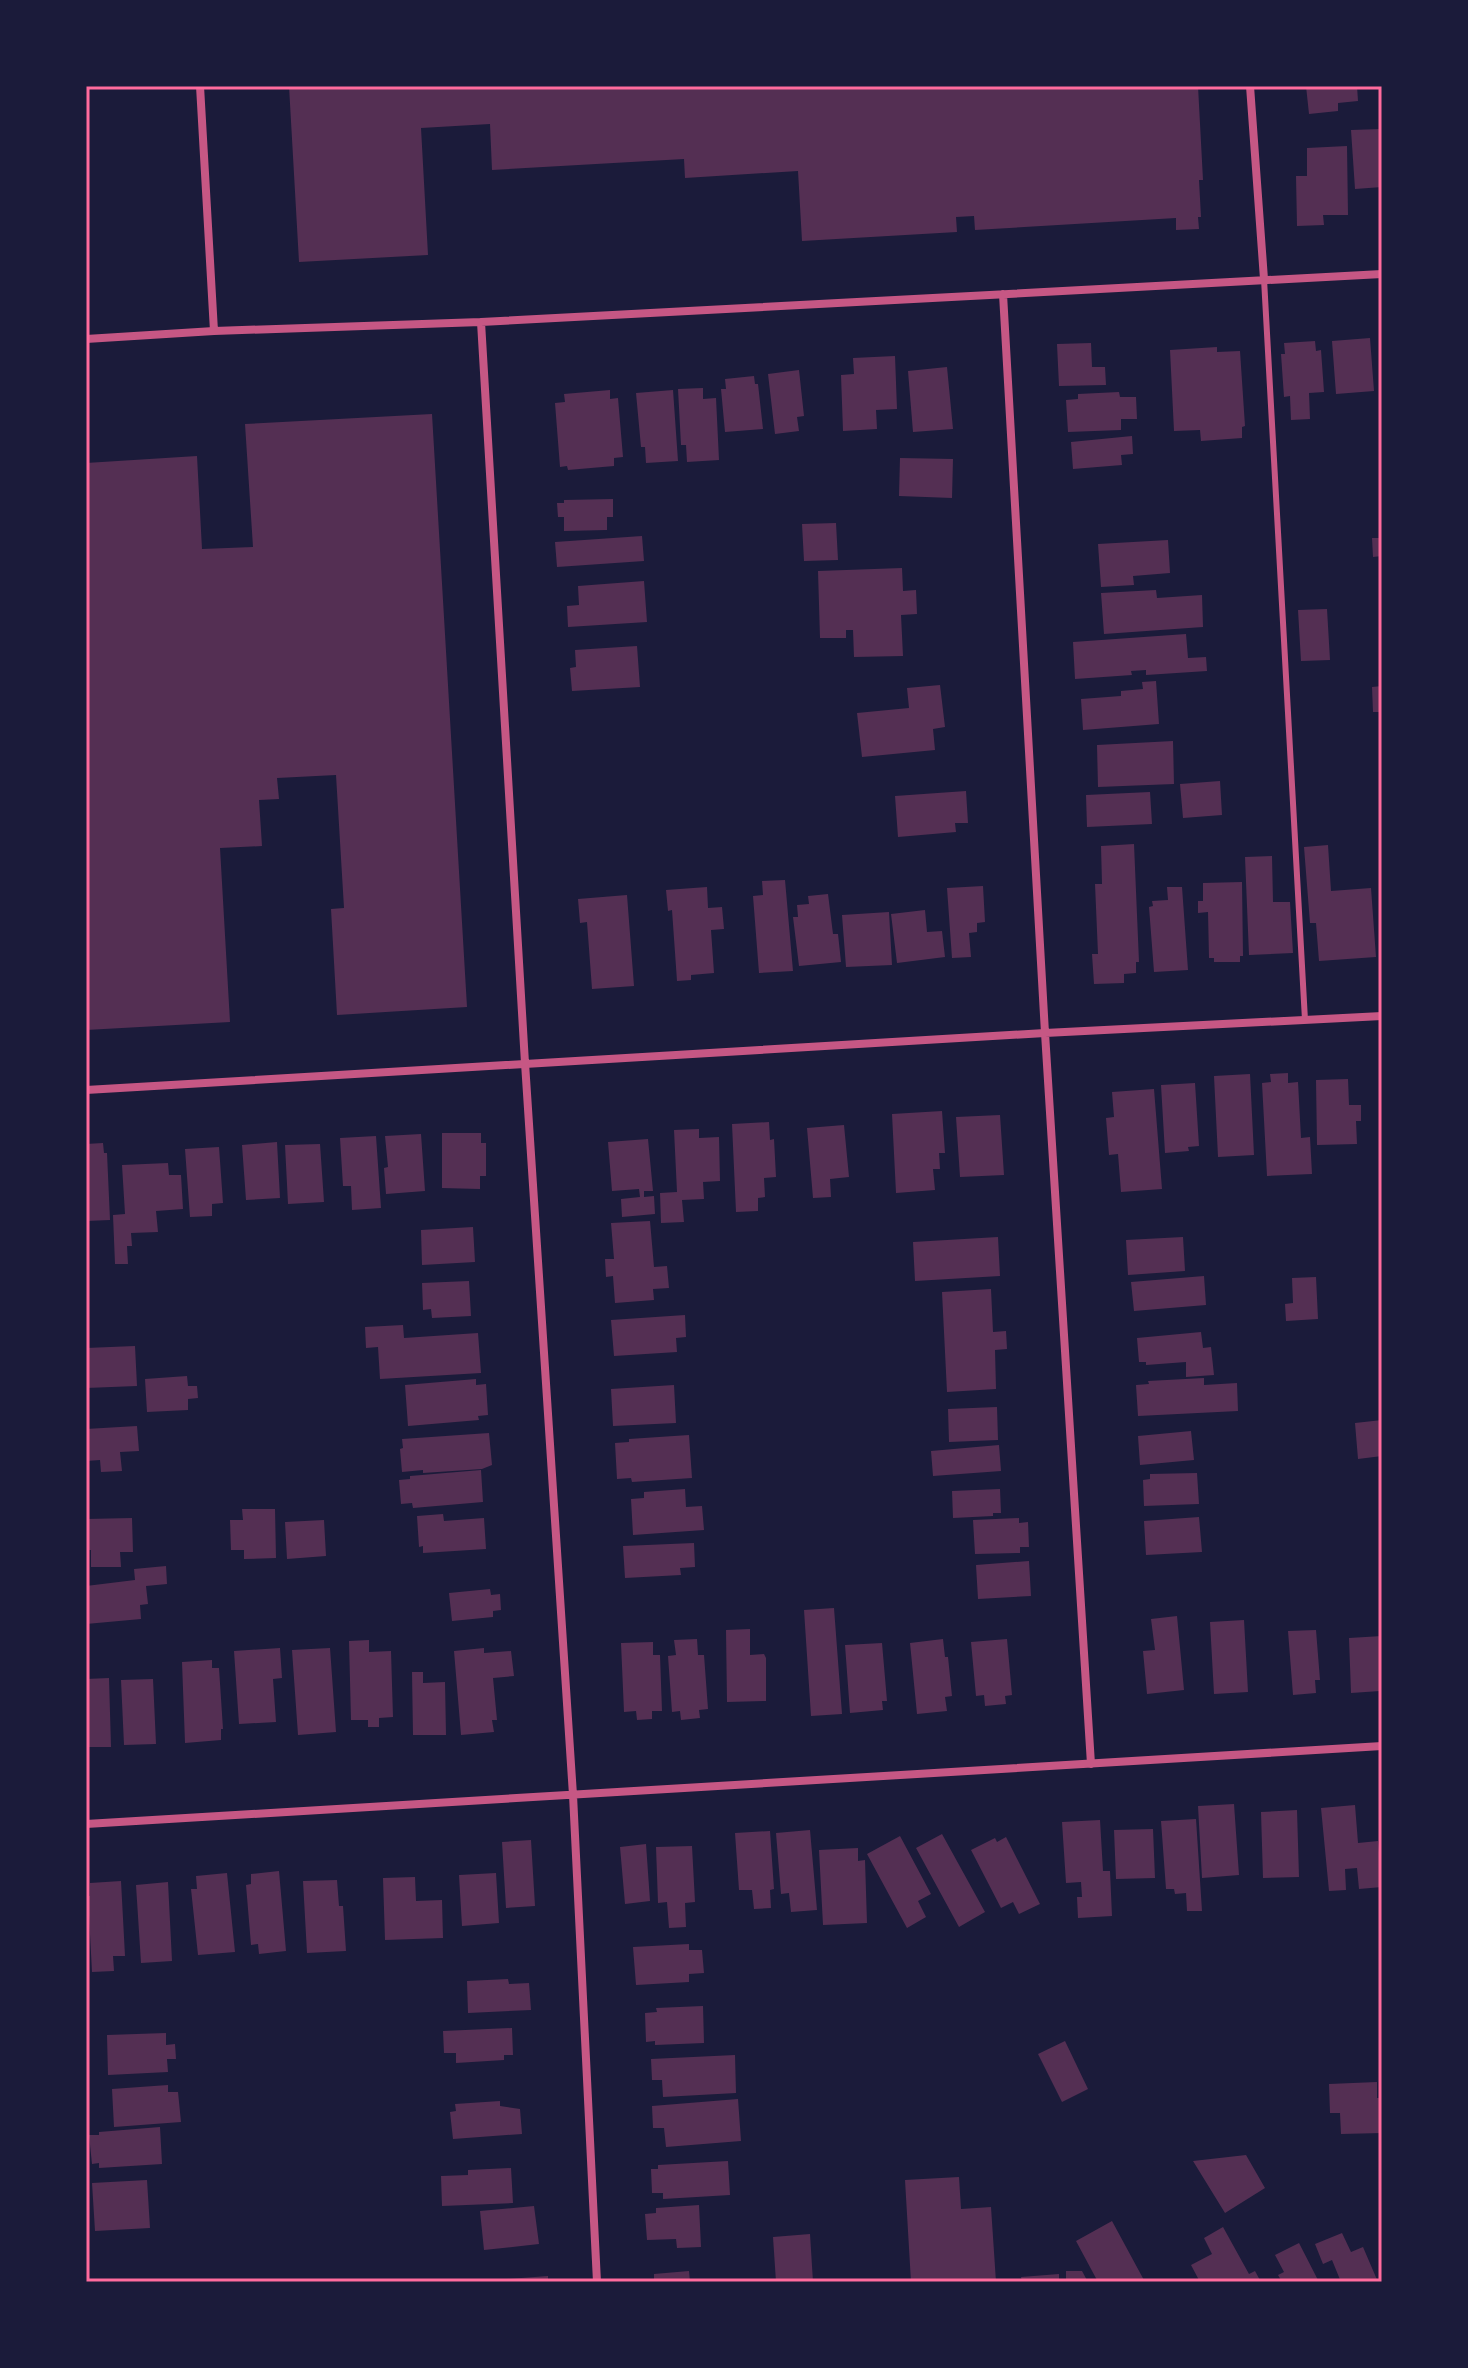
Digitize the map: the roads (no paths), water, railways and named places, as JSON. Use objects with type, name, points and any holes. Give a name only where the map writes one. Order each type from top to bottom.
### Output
[{"type":"street","points":[[200,86],[214,331]]},
{"type":"street","points":[[1250,86],[1264,279]]},
{"type":"street","points":[[86,339],[214,331],[481,322],[1382,274]]},
{"type":"street","points":[[1003,294],[1091,1764]]},
{"type":"street","points":[[481,322],[573,1795],[597,2282]]},
{"type":"street","points":[[86,1090],[1382,1016]]},
{"type":"street","points":[[86,1824],[1382,1746]]},
{"type":"lane","points":[[1264,279],[1305,1020]]}]
